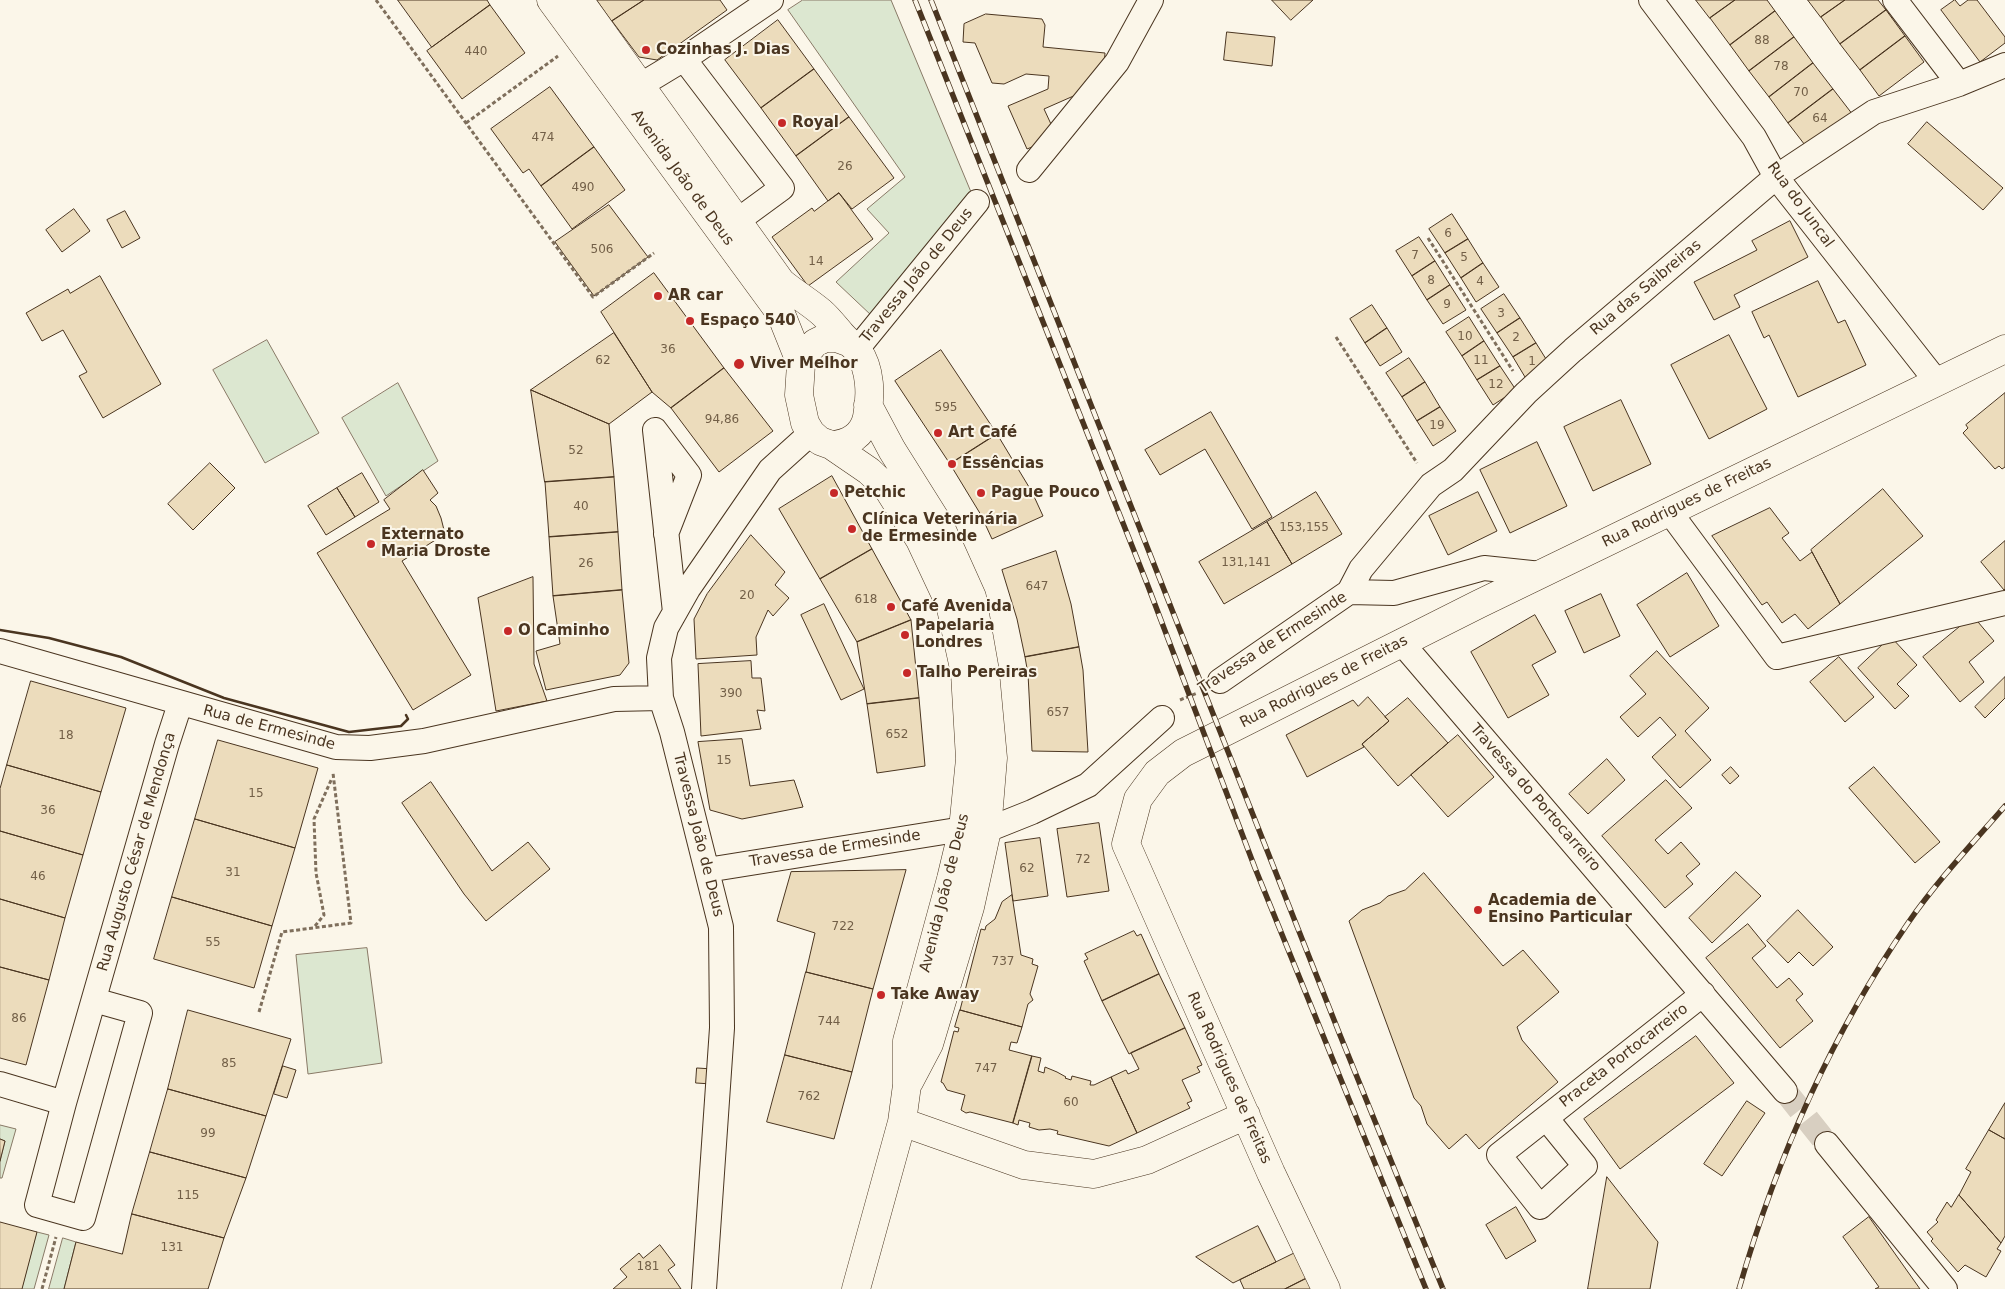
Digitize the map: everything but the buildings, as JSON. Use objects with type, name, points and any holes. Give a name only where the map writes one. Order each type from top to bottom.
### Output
[{"type":"main road","name":"Avenida João de Deus","points":[[552,0],[781,314],[802,364]]},
{"type":"main road","name":"Avenida João de Deus","points":[[579,0],[781,282],[798,297],[822,312],[863,360],[867,375],[868,405],[866,420],[861,430],[853,439],[842,444],[821,439]]},
{"type":"main road","name":"Avenida João de Deus","points":[[852,346],[837,338],[825,338],[815,343],[807,352],[802,364],[799,395],[805,422],[821,439],[869,471],[888,489],[920,540],[950,604],[966,682],[975,829],[970,907],[929,1044],[907,1085],[902,1122],[856,1289]]},
{"type":"main road","name":"Rua Rodrigues de Freitas","points":[[1326,1289],[1271,1173],[1126,844],[1138,799],[1157,773],[1183,753],[1402,642],[2005,349]]},
{"type":"main road","name":"Avenida João de Deus","points":[[868,405],[892,450],[941,528],[972,597],[985,671],[994,758],[975,829]]},
{"type":"main road","points":[[902,1122],[1024,1165],[1094,1174],[1147,1160],[1246,1115]]},
{"type":"street","points":[[641,85],[771,0]]},
{"type":"street","points":[[1029,170],[1117,62],[1151,0]]},
{"type":"street","name":"Rua do Juncal","points":[[1651,0],[1754,137],[1776,176],[1937,382]]},
{"type":"street","points":[[1895,0],[1959,84]]},
{"type":"street","points":[[684,58],[782,188],[737,221]]},
{"type":"street","name":"Rua das Saibreiras","points":[[1349,592],[1360,569],[1431,485],[1453,470],[1526,393],[1572,350],[1776,176],[1874,112],[1959,84],[2005,66]]},
{"type":"street","name":"Travessa João de Deus","points":[[852,346],[977,202]]},
{"type":"street","name":"Travessa João de Deus","points":[[704,1289],[722,1028],[720,927],[672,732],[661,698],[659,658],[666,628],[688,589],[770,470],[821,439]]},
{"type":"street","points":[[1669,511],[1777,657],[2005,603]]},
{"type":"street","points":[[666,534],[675,612]]},
{"type":"street","name":"Travessa de Ermesinde","points":[[1220,681],[1349,592],[1394,593],[1484,568],[1541,574]]},
{"type":"street","name":"Travessa do Portocarreiro","points":[[1402,642],[1785,1091]]},
{"type":"street","name":"Rua de Ermesinde","points":[[0,651],[180,704],[336,747],[370,748],[424,741],[614,699],[661,698]]},
{"type":"street","name":"Rua Augusto César de Mendonça","points":[[94,1000],[140,1014],[83,1218],[38,1205],[64,1103],[180,704]]},
{"type":"street","name":"Travessa de Ermesinde","points":[[707,870],[975,829],[1032,812],[1088,785],[1162,718]]},
{"type":"street","name":"Praceta Portocarreiro","points":[[1546,1118],[1702,994]]},
{"type":"street","points":[[0,1084],[64,1103]]},
{"type":"street","points":[[1827,1144],[1945,1289]]},
{"type":"path","points":[[376,0],[593,297],[654,253]]},
{"type":"path","points":[[466,123],[581,40]]},
{"type":"path","points":[[1428,238],[1526,393]]},
{"type":"path","points":[[1336,337],[1431,485]]},
{"type":"path","name":"Travessa de Ermesinde","points":[[1162,718],[1181,699],[1220,681]]},
{"type":"path","points":[[259,1012],[282,932],[351,922],[333,777],[336,747]]},
{"type":"path","points":[[314,927],[324,915],[316,873],[314,819],[333,777]]},
{"type":"path","points":[[42,1289],[63,1213]]},
{"type":"green space","points":[[803,0],[891,0],[971,192],[872,316],[836,282],[889,233],[867,209],[905,177],[788,10]]},
{"type":"green space","points":[[267,340],[319,433],[265,463],[213,370]]},
{"type":"green space","points":[[398,383],[438,461],[386,496],[342,418]]},
{"type":"green space","points":[[367,948],[382,1063],[308,1074],[296,955]]},
{"type":"green space","points":[[0,1125],[16,1129],[2,1178],[0,1178],[0,1161],[5,1141],[0,1139]]},
{"type":"green space","points":[[37,1232],[49,1235],[34,1289],[22,1289]]},
{"type":"green space","points":[[63,1238],[76,1242],[64,1289],[49,1289]]},
{"type":"tunnel","points":[[1785,1091],[1827,1144]]},
{"type":"railway","points":[[915,0],[1148,586],[1255,868],[1426,1289]]},
{"type":"railway","points":[[931,0],[1340,1035],[1443,1289]]},
{"type":"railway","points":[[1739,1289],[1770,1193],[1789,1146],[1809,1099],[1855,1009],[1880,965],[1919,907],[2005,806]]},
{"type":"wall","points":[[0,630],[49,638],[121,657],[224,698],[349,732],[401,726],[408,719],[406,715]]},
{"type":"place","name":"Cozinhas J. Dias","points":[[646,50]]},
{"type":"place","name":"Royal","points":[[782,123]]},
{"type":"place","name":"AR car","points":[[658,296]]},
{"type":"place","name":"Espaço 540","points":[[690,321]]},
{"type":"place","name":"Viver Melhor","points":[[739,364]]},
{"type":"place","name":"Art Café","points":[[938,433]]},
{"type":"place","name":"Essências","points":[[952,464]]},
{"type":"place","name":"Petchic","points":[[834,493]]},
{"type":"place","name":"Pague Pouco","points":[[981,493]]},
{"type":"place","name":"Clínica Veterinária de Ermesinde","points":[[852,529]]},
{"type":"place","name":"Externato Maria Droste","points":[[371,544]]},
{"type":"place","name":"Café Avenida","points":[[891,607]]},
{"type":"place","name":"O Caminho","points":[[508,631]]},
{"type":"place","name":"Papelaria Londres","points":[[905,635]]},
{"type":"place","name":"Talho Pereiras","points":[[907,673]]},
{"type":"place","name":"Academia de Ensino Particular","points":[[1478,910]]},
{"type":"place","name":"Take Away","points":[[881,995]]}]
